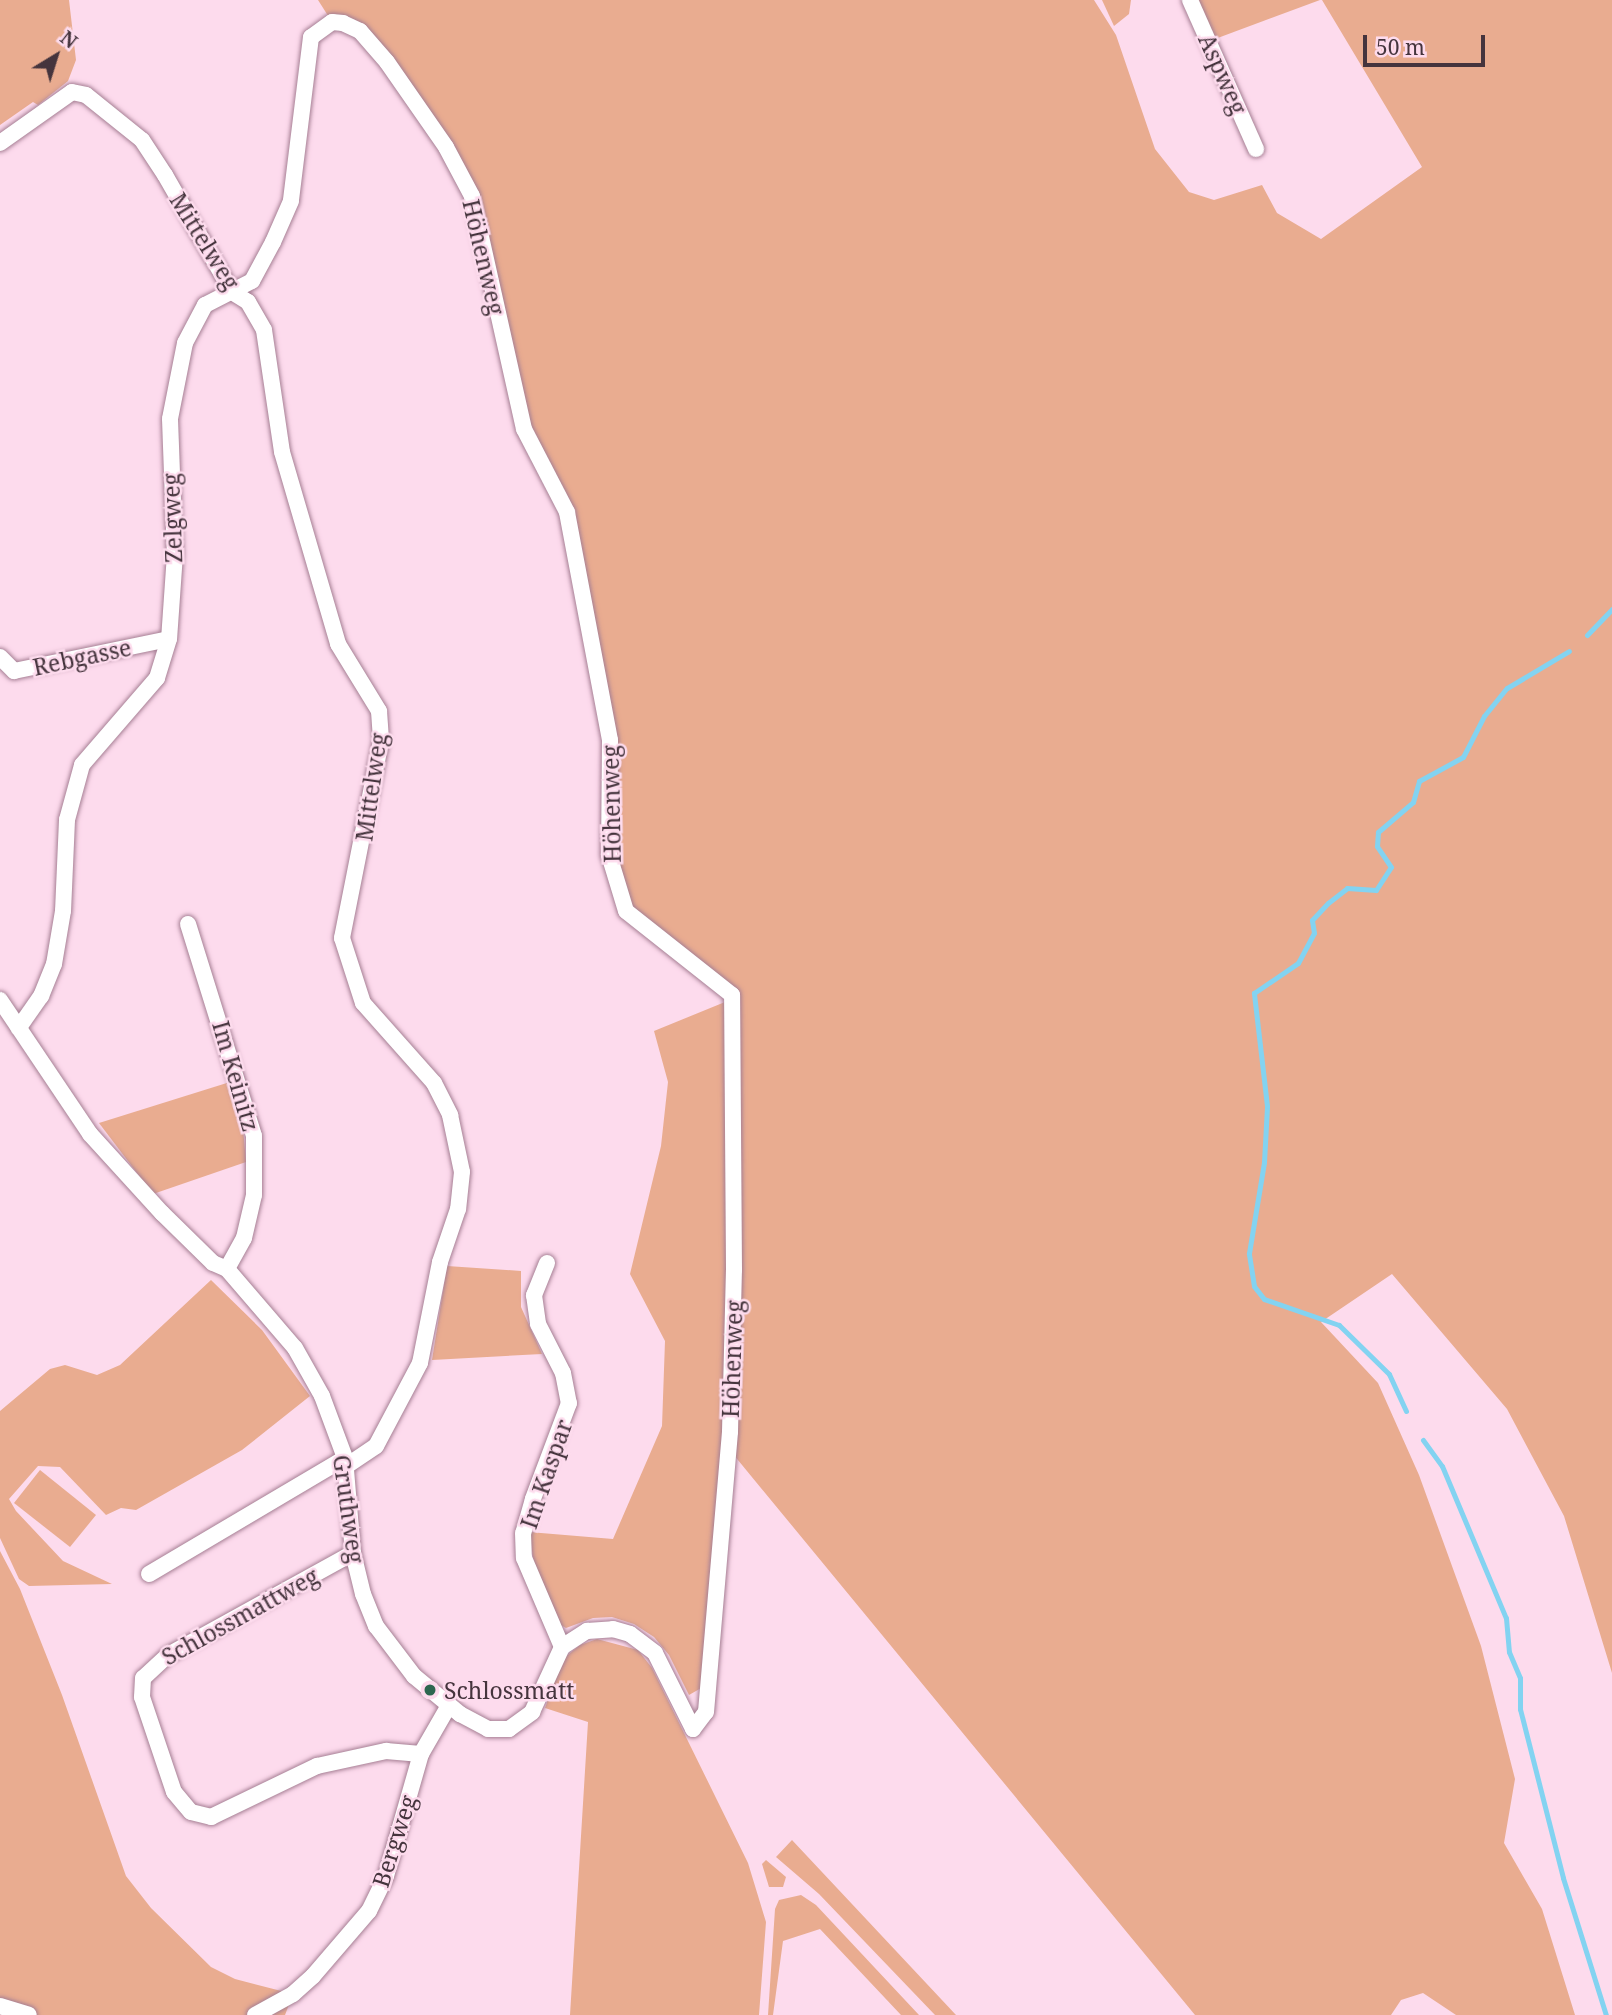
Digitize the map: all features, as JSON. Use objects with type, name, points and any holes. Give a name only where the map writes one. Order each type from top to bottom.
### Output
[{"type":"street","name":"Aspweg","points":[[1190,0],[1255,149]]},
{"type":"street","name":"Zelgweg","points":[[19,1028],[41,996],[54,964],[63,911],[67,820],[82,765],[157,678],[169,639],[175,554],[170,419],[193,321],[205,305],[252,281],[291,201],[305,63],[311,37],[331,22]]},
{"type":"street","name":"Höhenweg","points":[[331,22],[360,31],[372,43],[446,147],[472,196],[524,429],[567,512],[610,740],[609,855],[626,911],[732,995],[734,1270],[730,1432],[706,1712],[693,1729],[655,1653],[643,1642],[603,1628],[587,1631],[562,1647]]},
{"type":"street","name":"Mittelweg","points":[[0,143],[72,92],[86,94],[142,140],[232,292],[248,302],[264,330],[282,452],[338,644],[379,711],[381,741],[342,934],[349,970],[363,1003],[434,1083],[450,1115],[462,1172],[458,1209],[440,1262],[420,1363],[376,1446],[149,1574]]},
{"type":"street","name":"Rebgasse","points":[[0,657],[14,671],[169,639]]},
{"type":"street","name":"Im Keinitz","points":[[188,924],[254,1136],[254,1195],[244,1238],[227,1269]]},
{"type":"street","name":"Gruthweg","points":[[0,1000],[112,1159],[213,1263],[227,1269],[296,1348],[322,1396],[346,1462],[353,1553],[376,1626],[393,1652],[448,1707],[488,1729],[519,1725],[537,1704],[562,1647]]},
{"type":"street","name":"Im Kaspar","points":[[547,1263],[534,1295],[538,1324],[566,1381],[569,1404],[533,1499],[524,1558],[562,1647]]},
{"type":"street","name":"Schlossmattweg","points":[[353,1553],[168,1655],[143,1678],[142,1697],[174,1793],[191,1812],[211,1817],[317,1766],[386,1751],[421,1754]]},
{"type":"street","name":"Bergweg","points":[[255,2015],[293,1994],[369,1911],[386,1876],[421,1754],[448,1707]]},
{"type":"street","points":[[0,2006],[29,2015]]},
{"type":"shaded area","points":[[0,0],[69,0],[76,60],[68,81],[38,105],[33,102],[0,125]]},
{"type":"shaded area","points":[[318,0],[1094,0],[1116,35],[1155,149],[1189,192],[1214,200],[1262,185],[1277,213],[1321,239],[1422,167],[1322,0],[1612,0],[1612,1673],[1564,1516],[1507,1409],[1392,1274],[1321,1322],[1378,1383],[1419,1475],[1481,1646],[1515,1779],[1504,1843],[1542,1909],[1575,2015],[1456,2015],[1423,1993],[1401,2000],[1391,2015],[1195,2015],[733,1454],[738,999],[626,911],[614,880],[610,740],[567,512],[524,429],[472,196],[372,43],[332,22]]},
{"type":"shaded area","points":[[1102,0],[1131,0],[1129,14],[1114,26]]},
{"type":"shaded area","points":[[1196,0],[1320,0],[1215,39]]},
{"type":"shaded area","points":[[725,1002],[729,1186],[725,1427],[703,1687],[689,1695],[669,1655],[654,1637],[634,1624],[612,1617],[593,1618],[566,1628],[561,1625],[534,1563],[529,1532],[613,1539],[662,1426],[665,1341],[630,1274],[661,1146],[668,1082],[654,1031]]},
{"type":"shaded area","points":[[230,1082],[243,1128],[246,1162],[153,1194],[99,1123]]},
{"type":"shaded area","points":[[447,1266],[521,1271],[521,1307],[542,1354],[432,1360]]},
{"type":"shaded area","points":[[211,1280],[262,1330],[310,1396],[242,1450],[136,1510],[121,1508],[106,1515],[60,1467],[38,1466],[9,1499],[16,1511],[63,1561],[112,1584],[29,1586],[19,1579],[0,1538],[0,1411],[50,1369],[65,1365],[97,1375],[120,1365]]},
{"type":"shaded area","points":[[40,1470],[96,1515],[70,1547],[14,1503]]},
{"type":"shaded area","points":[[0,1551],[20,1589],[62,1695],[126,1876],[151,1908],[211,1967],[235,1979],[293,1994],[285,2015],[0,2015]]},
{"type":"shaded area","points":[[597,1639],[638,1650],[652,1668],[748,1863],[766,1922],[759,2015],[570,2015],[588,1722],[545,1708],[563,1659],[580,1645]]},
{"type":"shaded area","points":[[792,1840],[956,2015],[935,2015],[819,1894],[776,1857]]},
{"type":"shaded area","points":[[766,1860],[786,1877],[783,1887],[769,1887],[762,1864]]},
{"type":"shaded area","points":[[801,1895],[816,1905],[919,2015],[901,2015],[820,1929],[783,1941],[773,2015],[768,2015],[775,1909],[779,1900]]},
{"type":"waterway","points":[[1587,635],[1612,609]]},
{"type":"waterway","points":[[1406,1411],[1389,1374],[1339,1325],[1264,1299],[1254,1286],[1249,1253],[1264,1162],[1267,1106],[1254,993],[1298,963],[1314,933],[1312,920],[1328,903],[1347,888],[1376,890],[1391,867],[1377,846],[1378,832],[1413,802],[1419,781],[1463,757],[1484,716],[1507,688],[1569,651]]},
{"type":"waterway","points":[[1423,1440],[1442,1466],[1506,1618],[1509,1652],[1520,1678],[1520,1709],[1563,1878],[1606,2015]]},
{"type":"place","name":"Schlossmatt","points":[[430,1690]]}]
